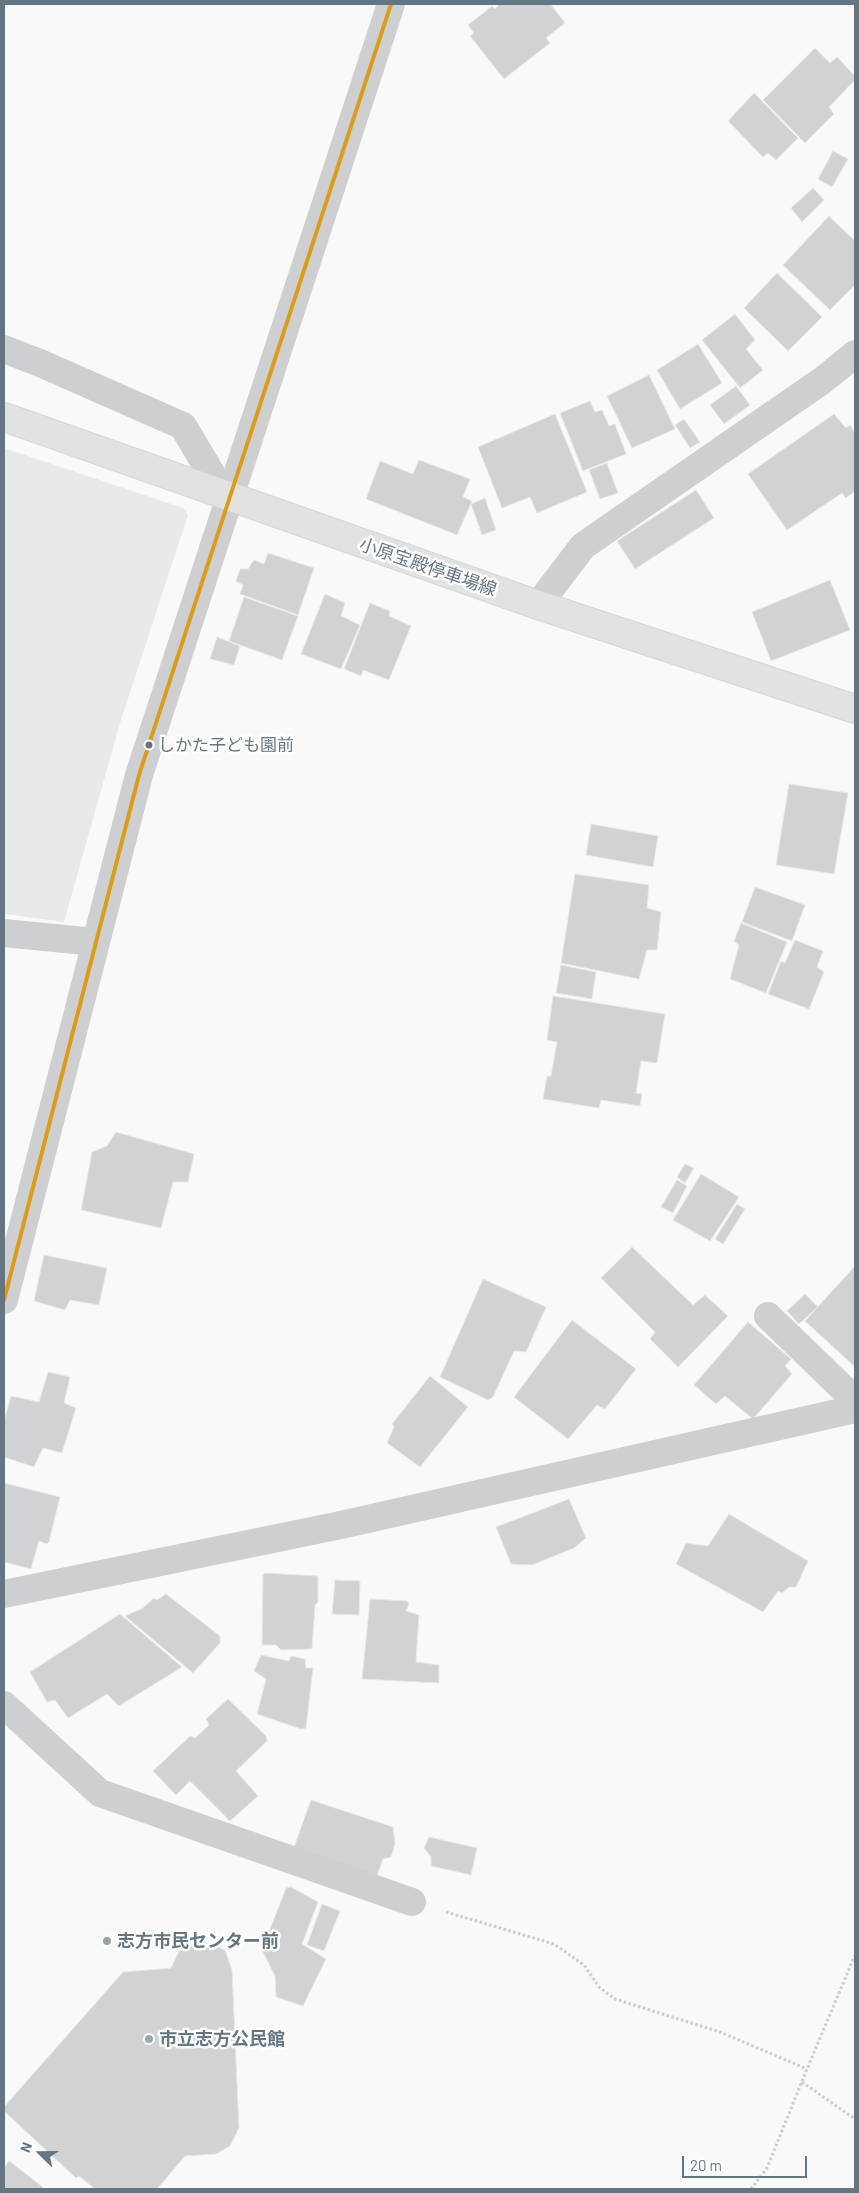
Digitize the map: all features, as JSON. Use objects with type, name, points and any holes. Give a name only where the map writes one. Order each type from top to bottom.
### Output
[{"type":"main road","name":"小原宝殿停車場線","points":[[4,416],[538,605],[855,709]]},
{"type":"street","points":[[4,1300],[139,775],[227,496],[391,4]]},
{"type":"street","points":[[4,350],[40,363],[183,426],[227,496]]},
{"type":"street","points":[[538,605],[583,546],[822,380],[855,354]]},
{"type":"street","points":[[4,933],[95,942]]},
{"type":"street","points":[[768,1316],[855,1400]]},
{"type":"street","points":[[4,1594],[341,1525],[855,1409]]},
{"type":"street","points":[[4,1705],[100,1793],[412,1902]]},
{"type":"path","points":[[412,1902],[554,1944],[584,1965],[599,1987],[615,1999],[720,2032],[806,2069]]},
{"type":"path","points":[[751,2189],[767,2168],[806,2069],[855,1955]]},
{"type":"path","points":[[802,2082],[855,2119]]},
{"type":"shaded area","points":[[4,448],[183,508],[188,515],[120,723],[64,922],[4,914]]},
{"type":"building","points":[[500,4],[552,4],[565,23],[546,38],[550,43],[504,79],[470,36],[474,33],[468,25],[492,6],[495,9]]},
{"type":"building","points":[[815,48],[830,63],[837,57],[855,76],[855,80],[829,107],[834,114],[805,143],[763,100]]},
{"type":"building","points":[[754,93],[798,138],[776,160],[768,153],[763,157],[728,121]]},
{"type":"building","points":[[833,151],[848,159],[832,187],[818,179]]},
{"type":"building","points":[[813,188],[824,200],[802,222],[791,208]]},
{"type":"building","points":[[829,216],[855,241],[855,285],[830,310],[783,265]]},
{"type":"building","points":[[777,273],[822,317],[788,351],[744,308]]},
{"type":"building","points":[[735,314],[755,340],[746,349],[763,370],[740,388],[702,340]]},
{"type":"building","points":[[698,344],[722,383],[680,409],[657,370]]},
{"type":"building","points":[[649,375],[675,429],[632,448],[607,396]]},
{"type":"building","points":[[736,386],[750,405],[724,424],[710,405]]},
{"type":"building","points":[[590,401],[595,412],[602,410],[609,426],[615,424],[626,454],[583,471],[560,413]]},
{"type":"building","points":[[555,414],[587,492],[537,513],[530,497],[502,508],[478,447]]},
{"type":"building","points":[[834,414],[846,428],[850,425],[855,433],[855,491],[846,498],[842,493],[787,530],[748,474]]},
{"type":"building","points":[[684,419],[700,442],[690,448],[675,425]]},
{"type":"building","points":[[419,460],[470,479],[463,497],[472,501],[457,535],[366,499],[380,461],[413,474]]},
{"type":"building","points":[[607,463],[618,493],[600,499],[589,470]]},
{"type":"building","points":[[696,490],[714,518],[635,569],[617,541]]},
{"type":"building","points":[[485,498],[496,530],[482,535],[471,504]]},
{"type":"building","points":[[268,553],[314,568],[298,615],[240,594],[243,585],[236,581],[240,569],[248,569],[254,560],[264,564]]},
{"type":"building","points":[[830,580],[850,630],[771,661],[752,612]]},
{"type":"building","points":[[325,594],[345,603],[341,616],[360,625],[341,669],[301,654]]},
{"type":"building","points":[[244,597],[298,616],[282,660],[229,641]]},
{"type":"building","points":[[370,603],[390,611],[389,616],[411,626],[389,680],[363,670],[361,676],[344,669]]},
{"type":"building","points":[[217,637],[240,646],[234,665],[210,659]]},
{"type":"building","points":[[789,784],[848,793],[834,874],[776,865]]},
{"type":"building","points":[[591,824],[658,836],[653,867],[586,855]]},
{"type":"building","points":[[575,874],[649,885],[647,908],[661,912],[657,950],[647,950],[639,979],[561,963]]},
{"type":"building","points":[[755,887],[805,905],[792,941],[742,922]]},
{"type":"building","points":[[741,923],[787,942],[766,993],[730,979],[739,945],[734,941]]},
{"type":"building","points":[[795,940],[823,951],[817,967],[824,972],[809,1009],[768,994],[781,961],[785,963]]},
{"type":"building","points":[[561,965],[596,972],[592,999],[556,993]]},
{"type":"building","points":[[553,996],[665,1014],[657,1063],[641,1061],[636,1093],[642,1094],[640,1106],[601,1100],[599,1108],[543,1099],[547,1076],[551,1076],[557,1042],[547,1040]]},
{"type":"building","points":[[116,1132],[194,1154],[188,1182],[173,1182],[161,1228],[81,1210],[92,1152],[107,1146]]},
{"type":"building","points":[[685,1164],[694,1168],[685,1183],[677,1177]]},
{"type":"building","points":[[701,1174],[739,1197],[710,1241],[673,1220]]},
{"type":"building","points":[[677,1180],[687,1186],[673,1213],[661,1207]]},
{"type":"building","points":[[737,1204],[745,1209],[723,1244],[715,1239]]},
{"type":"building","points":[[632,1247],[693,1305],[705,1295],[728,1316],[678,1367],[650,1339],[655,1332],[601,1278]]},
{"type":"building","points":[[44,1255],[107,1268],[99,1305],[70,1300],[65,1310],[34,1301]]},
{"type":"building","points":[[855,1266],[855,1367],[805,1321]]},
{"type":"building","points":[[483,1279],[546,1307],[526,1352],[514,1351],[493,1397],[488,1400],[440,1377]]},
{"type":"building","points":[[805,1294],[818,1307],[799,1324],[787,1311]]},
{"type":"building","points":[[572,1320],[636,1369],[605,1409],[597,1405],[568,1439],[514,1397]]},
{"type":"building","points":[[748,1322],[791,1359],[785,1366],[792,1374],[753,1419],[725,1396],[716,1404],[694,1385]]},
{"type":"building","points":[[48,1372],[70,1377],[64,1403],[76,1408],[62,1453],[43,1448],[34,1467],[4,1457],[4,1421],[11,1396],[39,1402]]},
{"type":"building","points":[[430,1376],[468,1407],[420,1467],[387,1443],[394,1427],[392,1424]]},
{"type":"building","points":[[4,1483],[60,1497],[49,1542],[47,1544],[39,1541],[31,1569],[4,1562]]},
{"type":"building","points":[[569,1499],[586,1538],[574,1548],[532,1565],[511,1564],[496,1527]]},
{"type":"building","points":[[729,1514],[808,1561],[796,1587],[789,1587],[782,1593],[778,1591],[763,1612],[676,1564],[686,1543],[708,1546]]},
{"type":"building","points":[[265,1573],[318,1576],[318,1602],[315,1605],[312,1649],[281,1650],[276,1645],[262,1645],[263,1575]]},
{"type":"building","points":[[335,1580],[360,1581],[359,1615],[332,1614]]},
{"type":"building","points":[[166,1594],[220,1636],[220,1643],[193,1673],[125,1616],[143,1608],[154,1598],[157,1600]]},
{"type":"building","points":[[370,1599],[407,1601],[409,1604],[406,1611],[419,1615],[416,1662],[439,1665],[439,1683],[362,1679]]},
{"type":"building","points":[[120,1614],[182,1667],[119,1706],[107,1694],[68,1718],[55,1700],[47,1702],[30,1672]]},
{"type":"building","points":[[261,1655],[289,1661],[291,1656],[305,1659],[306,1668],[313,1668],[306,1728],[301,1729],[257,1714],[266,1679],[254,1671]]},
{"type":"building","points":[[228,1699],[266,1736],[267,1741],[236,1771],[258,1796],[230,1821],[190,1781],[176,1795],[153,1771],[190,1736],[195,1738],[209,1725],[206,1719]]},
{"type":"building","points":[[311,1800],[393,1827],[395,1844],[391,1857],[383,1859],[377,1876],[294,1847]]},
{"type":"building","points":[[429,1837],[477,1848],[471,1875],[431,1866],[431,1857],[424,1848]]},
{"type":"building","points":[[291,1887],[318,1902],[302,1944],[326,1959],[303,2006],[276,1997],[275,1976],[262,1950],[286,1888]]},
{"type":"building","points":[[322,1904],[340,1911],[324,1951],[307,1945]]},
{"type":"building","name":"市立志方公民館","points":[[202,1941],[225,1950],[232,1970],[239,2128],[230,2146],[216,2154],[185,2156],[157,2189],[95,2189],[79,2176],[76,2178],[4,2111],[4,2107],[123,1972],[171,1968],[179,1951]]},
{"type":"building","points":[[9,2161],[43,2187],[41,2189],[4,2189],[4,2168]]},
{"type":"transit line","points":[[4,1300],[139,775],[391,4]]},
{"type":"place","name":"しかた子ども園前","points":[[149,745]]},
{"type":"place","name":"志方市民センター前","points":[[107,1941]]},
{"type":"place","name":"市立志方公民館","points":[[149,2039]]}]
